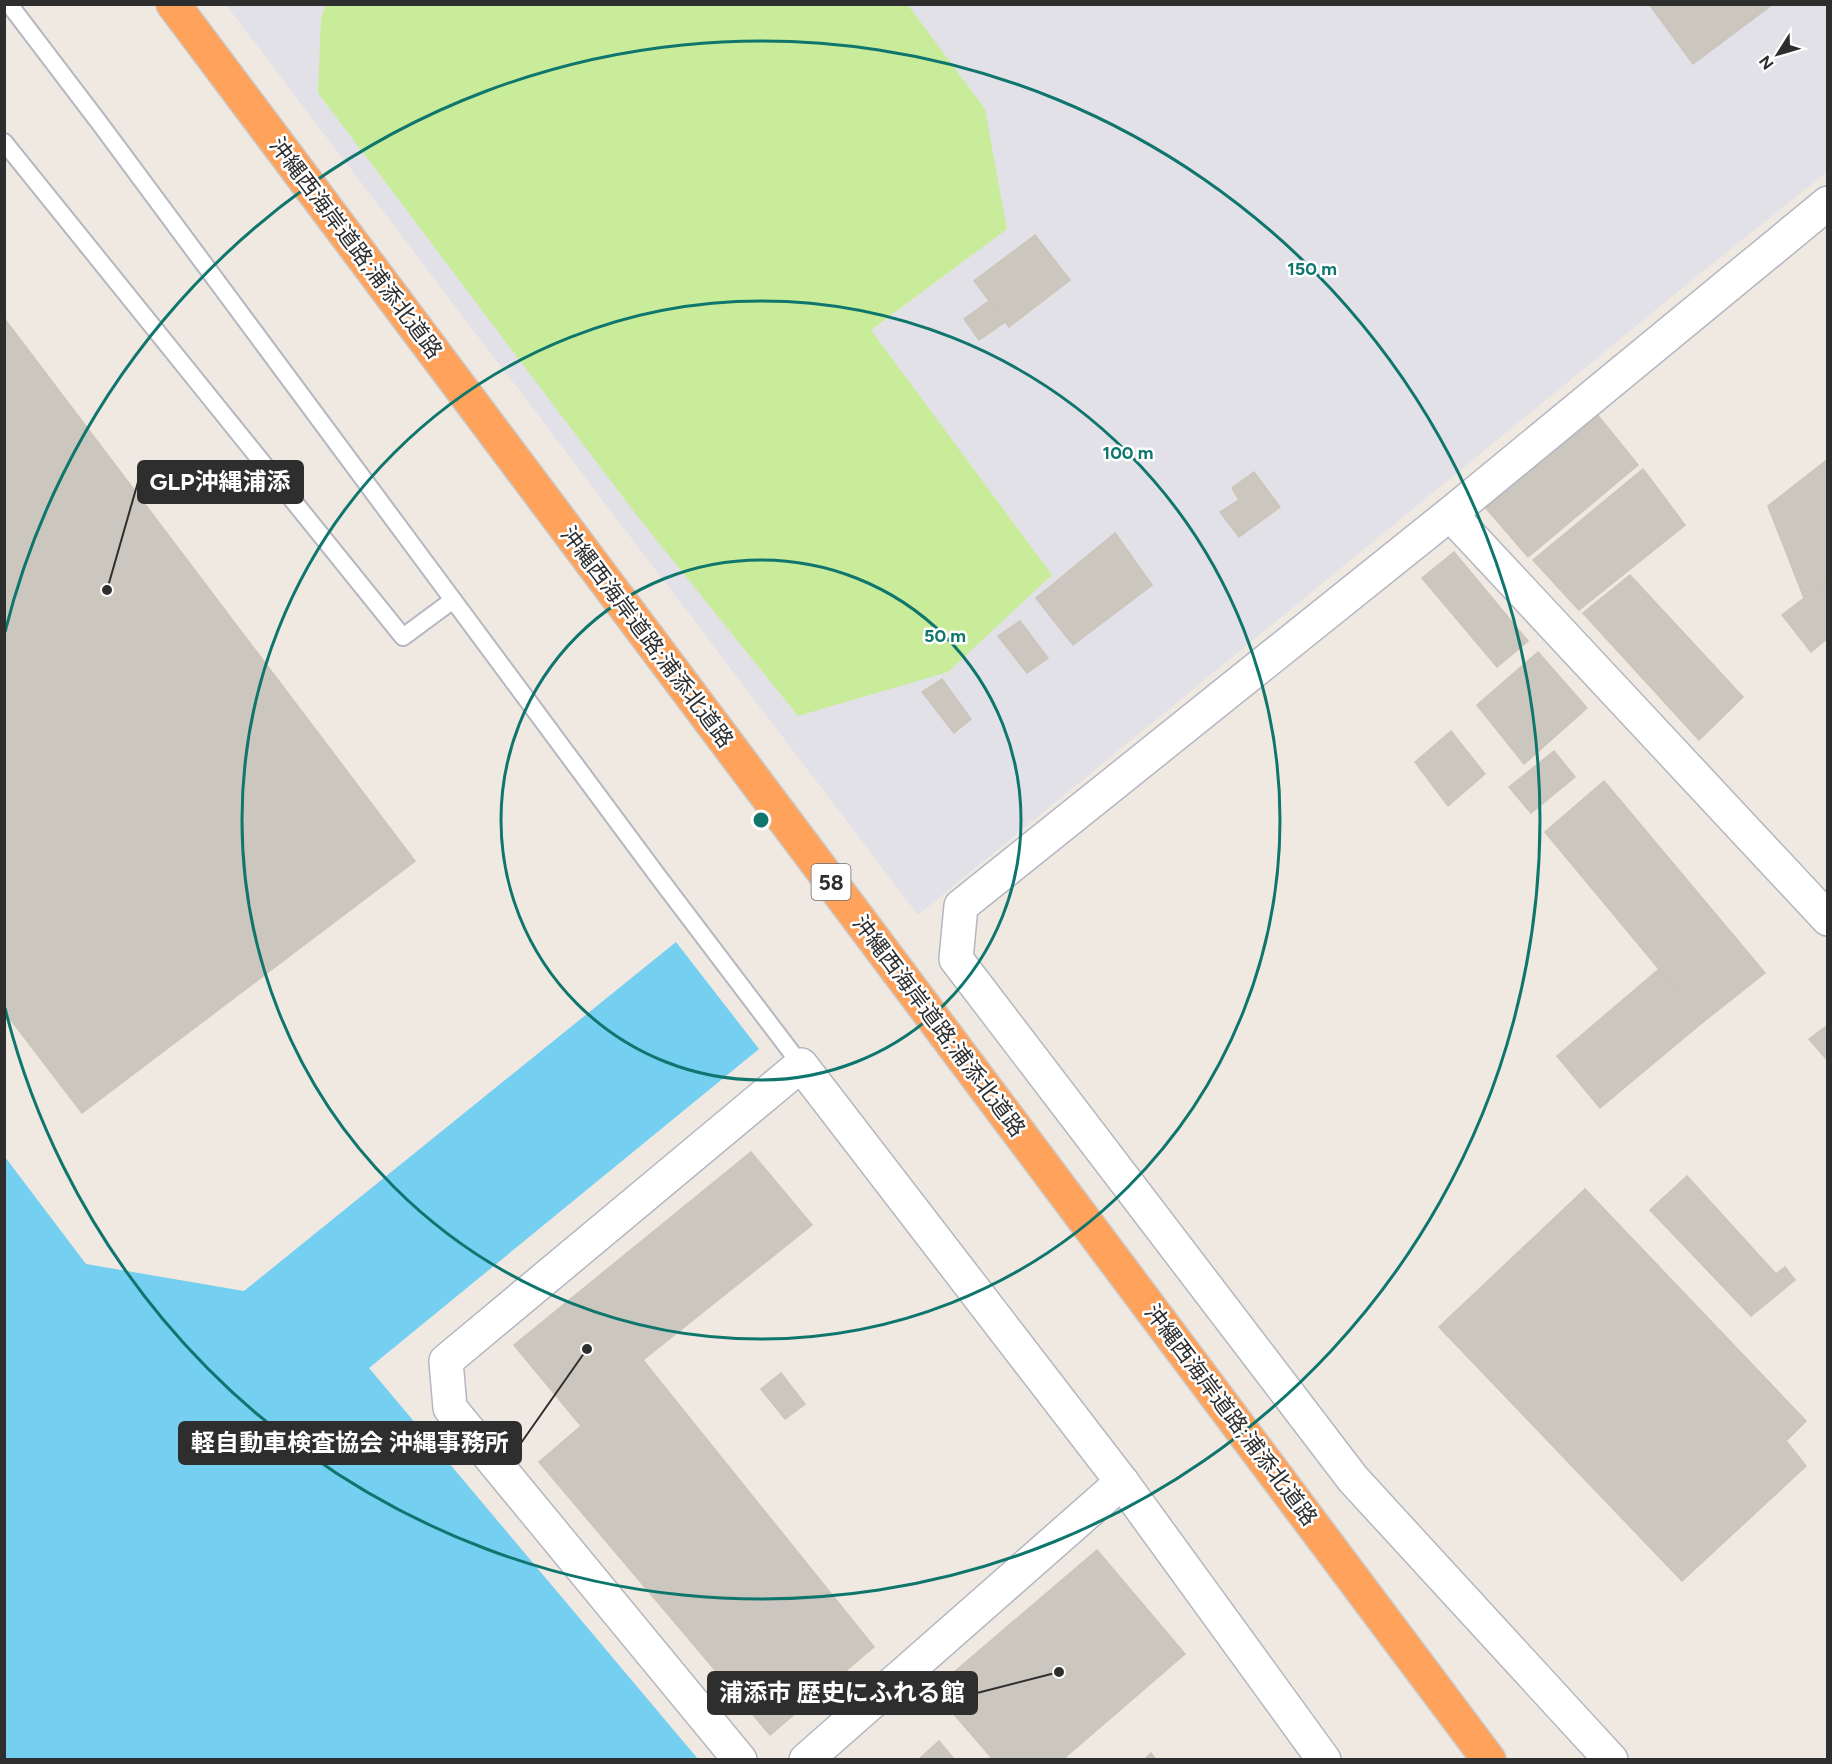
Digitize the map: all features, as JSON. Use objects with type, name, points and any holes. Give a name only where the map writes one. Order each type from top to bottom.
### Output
[{"type":"highway","name":"沖縄西海岸道路;浦添北道路","points":[[172,4],[1489,1760]]},
{"type":"street","points":[[1611,1760],[1353,1479],[956,959],[961,906],[1450,513],[1827,203]]},
{"type":"street","points":[[1450,513],[1827,919]]},
{"type":"street","points":[[740,1760],[450,1408],[446,1361],[801,1065],[1122,1482],[1324,1760]]},
{"type":"street","points":[[806,1760],[1122,1482]]},
{"type":"lane","points":[[9,4],[801,1065]]},
{"type":"lane","points":[[4,142],[403,637],[453,600]]},
{"type":"shaded area","points":[[226,5],[1827,5],[1827,172],[918,915]]},
{"type":"green space","points":[[326,5],[908,5],[985,109],[1007,229],[871,330],[1052,575],[948,672],[798,716],[638,517],[318,93],[321,18]]},
{"type":"water","points":[[676,942],[759,1049],[369,1368],[698,1759],[5,1759],[5,1157],[86,1264],[244,1291]]},
{"type":"building","points":[[1649,4],[1773,4],[1693,64]]},
{"type":"building","points":[[1035,235],[1070,280],[1009,327],[974,281]]},
{"type":"building","points":[[989,301],[1005,322],[979,340],[964,319]]},
{"type":"building","points":[[4,318],[415,861],[82,1113],[4,1011]]},
{"type":"building","points":[[1596,413],[1638,465],[1528,557],[1484,506]]},
{"type":"building","points":[[1828,459],[1828,580],[1804,598],[1768,506]]},
{"type":"building","points":[[1643,469],[1685,525],[1579,610],[1533,560]]},
{"type":"building","points":[[1254,472],[1280,507],[1239,537],[1220,512],[1239,500],[1232,488]]},
{"type":"building","points":[[1115,533],[1152,585],[1073,645],[1036,598]]},
{"type":"building","points":[[1454,552],[1528,641],[1497,667],[1422,578]]},
{"type":"building","points":[[1630,575],[1743,697],[1699,740],[1583,613]]},
{"type":"building","points":[[1828,580],[1828,638],[1811,652],[1782,615]]},
{"type":"building","points":[[1020,621],[1048,658],[1027,673],[998,636]]},
{"type":"building","points":[[1538,652],[1587,708],[1524,764],[1477,705]]},
{"type":"building","points":[[942,679],[971,719],[954,733],[922,692]]},
{"type":"building","points":[[1451,731],[1485,774],[1448,806],[1415,762]]},
{"type":"building","points":[[1554,751],[1575,777],[1531,813],[1509,787]]},
{"type":"building","points":[[1604,781],[1765,973],[1703,1022],[1545,832]]},
{"type":"building","points":[[1659,969],[1703,1022],[1600,1108],[1557,1056]]},
{"type":"building","points":[[1828,1025],[1828,1061],[1809,1039]]},
{"type":"building","points":[[751,1152],[812,1225],[643,1360],[874,1647],[770,1735],[539,1462],[581,1426],[514,1345]]},
{"type":"building","points":[[1687,1176],[1776,1274],[1785,1267],[1795,1280],[1751,1316],[1650,1210]]},
{"type":"building","points":[[1585,1189],[1806,1421],[1786,1441],[1806,1466],[1682,1581],[1439,1327]]},
{"type":"building","points":[[781,1373],[805,1404],[785,1419],[761,1389]]},
{"type":"building","points":[[1097,1550],[1185,1654],[1062,1760],[987,1760],[991,1757],[933,1690]]},
{"type":"building","points":[[939,1741],[955,1760],[918,1760]]},
{"type":"building","points":[[1151,1753],[1156,1760],[1144,1760]]},
{"type":"place","name":"GLP沖縄浦添","points":[[107,590]]},
{"type":"place","name":"軽自動車検査協会 沖縄事務所","points":[[587,1349]]},
{"type":"place","name":"浦添市 歴史にふれる館","points":[[1059,1672]]}]
